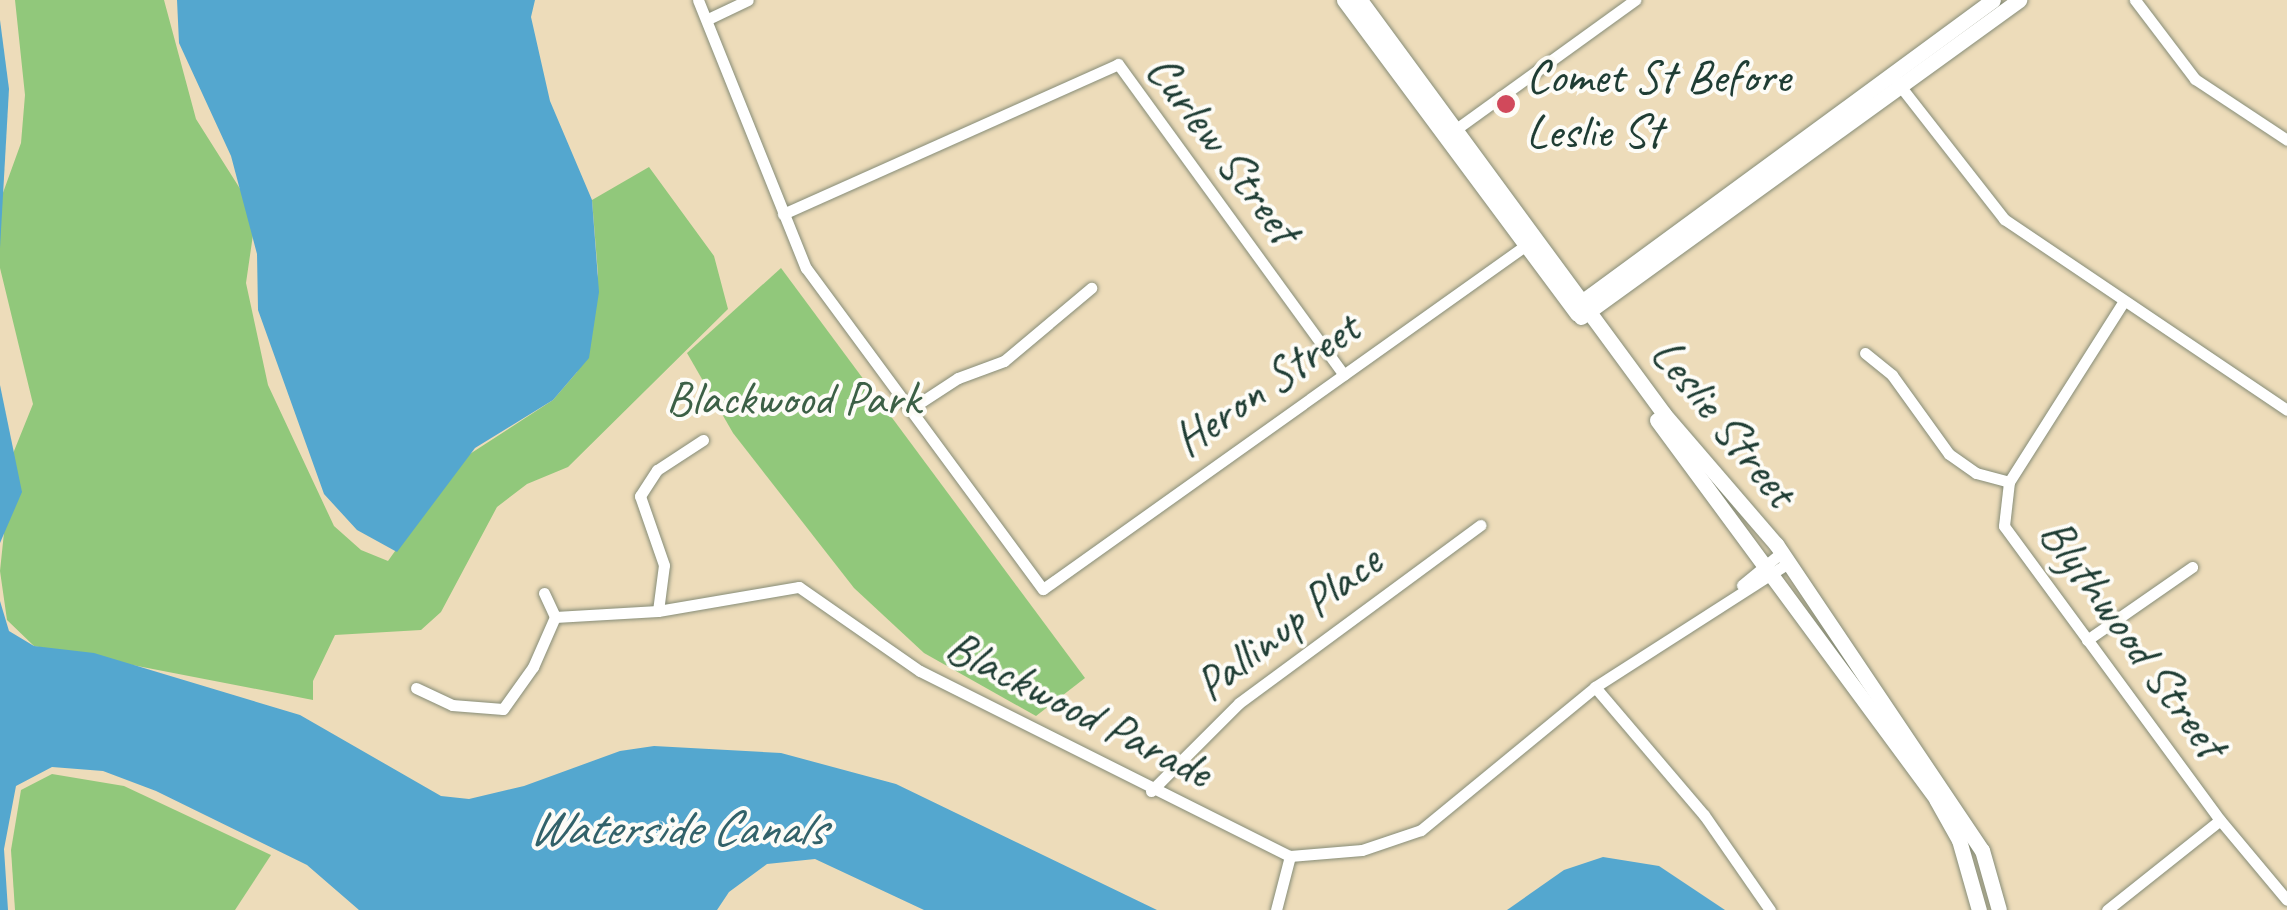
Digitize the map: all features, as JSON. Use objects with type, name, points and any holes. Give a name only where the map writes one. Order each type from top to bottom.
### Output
[{"type":"street","points":[[698,0],[806,268],[912,408],[958,378],[1004,360],[1091,288]]},
{"type":"street","points":[[708,19],[748,0]]},
{"type":"street","name":"Leslie Street","points":[[1344,0],[1580,310],[1936,800],[1958,840],[1979,910]]},
{"type":"street","name":"Leslie Street","points":[[1360,0],[1449,134]]},
{"type":"street","points":[[1449,134],[1634,0]]},
{"type":"street","points":[[1580,310],[1896,80],[1994,0]]},
{"type":"street","points":[[1896,80],[2020,0]]},
{"type":"street","points":[[2135,0],[2195,80],[2287,140]]},
{"type":"street","name":"Curlew Street","points":[[783,214],[1118,64],[1344,375]]},
{"type":"street","points":[[1896,80],[2004,220],[2122,304],[2287,410]]},
{"type":"street","name":"Heron Street","points":[[912,408],[1043,589],[1529,243]]},
{"type":"street","name":"Blythwood Street","points":[[2122,304],[2009,482],[2004,526],[2220,820],[2287,900]]},
{"type":"street","name":"Leslie Street","points":[[1580,310],[1785,558],[1982,850],[2000,910]]},
{"type":"street","points":[[1865,353],[1892,374],[1949,454],[1976,473],[2009,482]]},
{"type":"street","points":[[658,611],[664,566],[640,496],[657,470],[703,440]]},
{"type":"street","name":"Pallinup Place","points":[[1151,791],[1239,703],[1480,525]]},
{"type":"street","name":"Blackwood Parade","points":[[555,617],[658,611],[799,587],[920,671],[1151,791],[1290,856],[1362,850],[1420,830],[1596,686],[1785,558]]},
{"type":"street","points":[[2087,640],[2192,568]]},
{"type":"street","points":[[416,688],[452,705],[502,709],[533,667],[555,617],[544,594]]},
{"type":"street","points":[[1596,686],[1704,816],[1770,910]]},
{"type":"street","points":[[2107,910],[2220,820]]},
{"type":"street","points":[[1276,910],[1290,856]]},
{"type":"green space","points":[[15,0],[164,0],[196,119],[256,214],[246,283],[268,385],[334,526],[361,550],[388,561],[459,461],[553,400],[577,372],[598,274],[592,200],[649,167],[714,256],[728,309],[568,467],[527,484],[497,507],[441,612],[421,630],[335,635],[313,681],[313,700],[34,646],[7,620],[0,571],[12,456],[33,404],[0,268],[0,201],[21,143],[25,95]]},
{"type":"green space","name":"Blackwood Park","points":[[781,268],[1085,678],[1036,716],[924,653],[854,588],[733,433],[687,353]]},
{"type":"green space","points":[[52,774],[124,786],[271,855],[235,910],[15,910],[11,850],[21,790]]},
{"type":"water","points":[[177,0],[535,0],[531,17],[550,101],[592,200],[599,292],[589,358],[553,400],[475,448],[397,552],[357,530],[324,494],[258,310],[257,254],[231,156],[179,43]]},
{"type":"water","points":[[0,20],[9,89],[0,248]]},
{"type":"water","points":[[0,385],[22,492],[0,543]]},
{"type":"water","name":"Waterside Canals","points":[[0,601],[9,631],[34,646],[94,653],[300,715],[441,796],[469,799],[524,786],[620,751],[654,746],[781,753],[896,784],[1157,910],[924,910],[815,859],[767,864],[729,892],[717,910],[359,910],[307,865],[156,791],[103,771],[52,767],[16,786],[4,849],[8,910],[0,910]]},
{"type":"water","points":[[1603,857],[1659,866],[1725,910],[1507,910],[1564,870]]},
{"type":"place","name":"Comet St Before Leslie St","points":[[1506,104]]}]
